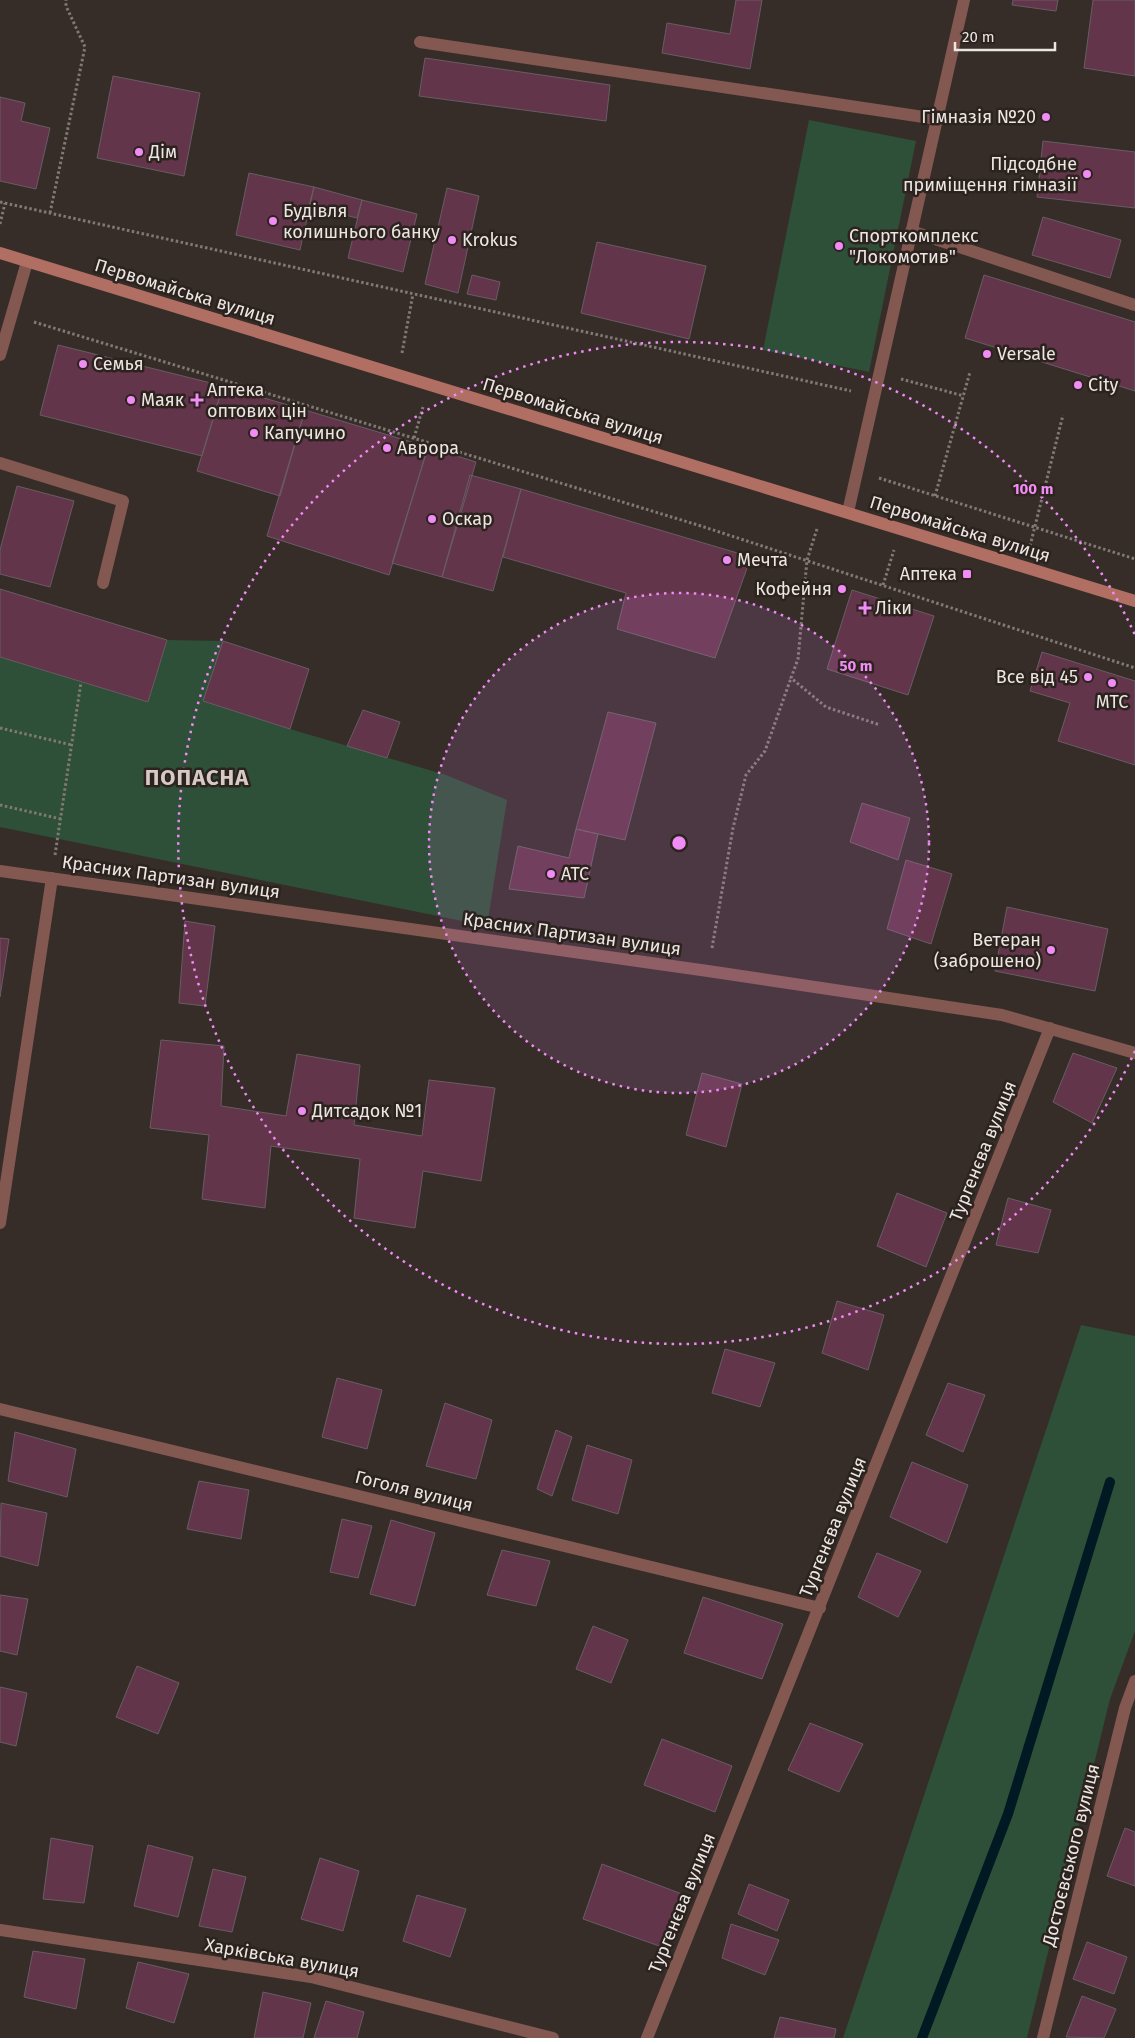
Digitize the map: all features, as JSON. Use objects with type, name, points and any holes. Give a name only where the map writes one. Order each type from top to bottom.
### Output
[{"type":"street","points":[[848,512],[964,0]]},
{"type":"street","points":[[420,42],[937,120]]},
{"type":"street","points":[[911,231],[1135,305]]},
{"type":"street","name":"Первомайська вулиця","points":[[0,253],[1135,601]]},
{"type":"street","points":[[0,356],[27,262]]},
{"type":"street","points":[[0,463],[123,501],[103,583]]},
{"type":"street","name":"Красних Партизан вулиця","points":[[0,871],[708,971],[1002,1015],[1135,1052]]},
{"type":"street","points":[[0,1222],[52,878]]},
{"type":"street","name":"Тургенєва вулиця","points":[[647,2038],[1050,1028]]},
{"type":"street","name":"Гоголя вулиця","points":[[0,1409],[820,1608]]},
{"type":"street","name":"Достоєвського вулиця","points":[[1043,2038],[1125,1708],[1135,1682]]},
{"type":"street","name":"Харківська вулиця","points":[[0,1930],[311,1977],[553,2038]]},
{"type":"path","points":[[50,213],[85,47],[66,6],[66,0]]},
{"type":"path","points":[[0,202],[874,396]]},
{"type":"path","points":[[0,224],[5,203]]},
{"type":"path","points":[[398,375],[414,294]]},
{"type":"path","points":[[11,315],[692,523],[1135,668]]},
{"type":"path","points":[[935,496],[970,372]]},
{"type":"path","points":[[879,373],[964,396]]},
{"type":"path","points":[[414,438],[430,385]]},
{"type":"path","points":[[1035,528],[1063,415]]},
{"type":"path","points":[[857,472],[1135,559]]},
{"type":"path","points":[[708,971],[733,828],[746,775],[765,751],[798,659],[807,560],[824,506]]},
{"type":"path","points":[[883,585],[900,529]]},
{"type":"path","points":[[791,678],[826,707],[880,725]]},
{"type":"path","points":[[52,878],[81,682]]},
{"type":"path","points":[[0,728],[72,745]]},
{"type":"path","points":[[0,805],[61,818]]},
{"type":"green space","name":"Спорткомплекс \"Локомотив\"","points":[[809,120],[916,141],[869,372],[763,350]]},
{"type":"green space","points":[[167,640],[223,641],[204,701],[290,729],[446,775],[507,800],[487,926],[0,827],[0,657],[148,702]]},
{"type":"green space","points":[[1081,1325],[1135,1336],[1135,1631],[1110,1699],[1027,2038],[843,2038]]},
{"type":"building","points":[[736,0],[762,0],[750,69],[662,53],[667,23],[730,34]]},
{"type":"building","points":[[1013,0],[1058,0],[1056,11],[1012,5]]},
{"type":"building","points":[[1093,0],[1135,0],[1135,76],[1084,68]]},
{"type":"building","points":[[425,58],[610,85],[606,121],[419,96]]},
{"type":"building","points":[[113,76],[200,93],[184,176],[97,158]]},
{"type":"building","points":[[0,97],[25,103],[21,121],[50,128],[36,189],[0,181]]},
{"type":"building","name":"Підсодбне приміщення гімназії","points":[[1043,141],[1135,152],[1135,208],[1037,197]]},
{"type":"building","name":"Будівля колишнього банку","points":[[249,173],[314,187],[300,250],[236,235]]},
{"type":"building","points":[[314,187],[362,200],[357,218],[309,206]]},
{"type":"building","name":"Krokus","points":[[447,188],[479,196],[458,293],[425,284]]},
{"type":"building","points":[[362,200],[417,214],[403,272],[348,258]]},
{"type":"building","points":[[1043,217],[1121,240],[1110,278],[1032,255]]},
{"type":"building","points":[[597,242],[706,266],[689,339],[581,313]]},
{"type":"building","points":[[472,275],[500,282],[496,300],[467,294]]},
{"type":"building","points":[[984,275],[1135,322],[1135,391],[965,338]]},
{"type":"building","name":"Маяк","points":[[58,345],[223,386],[202,456],[40,415]]},
{"type":"building","name":"Капучино","points":[[223,386],[305,410],[280,496],[197,471]]},
{"type":"building","points":[[305,410],[428,447],[389,575],[267,536]]},
{"type":"building","name":"Оскар","points":[[428,447],[476,462],[442,577],[392,563]]},
{"type":"building","points":[[470,475],[521,489],[493,591],[442,577]]},
{"type":"building","points":[[17,486],[74,501],[50,587],[0,574],[0,550]]},
{"type":"building","points":[[521,489],[751,557],[715,658],[617,629],[626,593],[503,557]]},
{"type":"building","points":[[0,589],[167,640],[148,702],[0,657]]},
{"type":"building","points":[[852,590],[934,616],[908,695],[827,669]]},
{"type":"building","points":[[223,641],[309,669],[290,729],[203,701]]},
{"type":"building","points":[[1042,652],[1135,681],[1135,765],[1058,741],[1070,703],[1030,691]]},
{"type":"building","points":[[363,710],[400,722],[387,758],[347,746]]},
{"type":"building","points":[[608,712],[656,723],[625,840],[576,829]]},
{"type":"building","points":[[862,803],[910,818],[898,860],[850,842]]},
{"type":"building","name":"АТС","points":[[576,829],[598,834],[584,898],[509,889],[518,846],[569,858]]},
{"type":"building","points":[[906,860],[952,874],[931,944],[887,929]]},
{"type":"building","name":"Ветеран (заброшено)","points":[[1007,907],[1108,929],[1095,991],[995,971]]},
{"type":"building","points":[[185,921],[215,926],[205,1006],[179,1003]]},
{"type":"building","points":[[0,938],[9,939],[0,997]]},
{"type":"building","points":[[161,1040],[224,1046],[221,1106],[286,1116],[297,1054],[360,1065],[354,1125],[422,1136],[429,1080],[495,1088],[481,1181],[423,1171],[415,1228],[354,1218],[360,1159],[271,1146],[265,1208],[202,1199],[209,1135],[150,1128]]},
{"type":"building","points":[[1073,1053],[1117,1068],[1092,1123],[1053,1102]]},
{"type":"building","points":[[702,1073],[742,1084],[726,1147],[686,1135]]},
{"type":"building","points":[[897,1193],[947,1213],[926,1267],[877,1246]]},
{"type":"building","points":[[1008,1198],[1051,1210],[1038,1253],[996,1245]]},
{"type":"building","points":[[837,1301],[884,1315],[868,1370],[822,1353]]},
{"type":"building","points":[[725,1349],[775,1363],[760,1407],[712,1393]]},
{"type":"building","points":[[337,1378],[382,1390],[367,1449],[322,1437]]},
{"type":"building","points":[[948,1383],[985,1395],[963,1452],[926,1435]]},
{"type":"building","points":[[445,1403],[492,1420],[476,1479],[426,1466]]},
{"type":"building","points":[[556,1430],[572,1437],[552,1496],[537,1489]]},
{"type":"building","points":[[15,1432],[76,1449],[67,1497],[8,1481]]},
{"type":"building","points":[[587,1445],[632,1460],[618,1514],[572,1500]]},
{"type":"building","points":[[912,1462],[968,1485],[947,1543],[890,1517]]},
{"type":"building","points":[[199,1481],[249,1490],[241,1539],[187,1529]]},
{"type":"building","points":[[1,1503],[47,1513],[38,1566],[0,1556]]},
{"type":"building","points":[[342,1519],[372,1526],[358,1578],[330,1572]]},
{"type":"building","points":[[391,1520],[435,1533],[415,1606],[370,1594]]},
{"type":"building","points":[[502,1550],[550,1561],[536,1606],[487,1595]]},
{"type":"building","points":[[877,1553],[921,1571],[898,1617],[858,1597]]},
{"type":"building","points":[[0,1595],[28,1599],[17,1655],[0,1651]]},
{"type":"building","points":[[703,1597],[783,1624],[762,1679],[684,1653]]},
{"type":"building","points":[[593,1626],[628,1640],[611,1683],[576,1669]]},
{"type":"building","points":[[137,1666],[179,1683],[158,1734],[116,1717]]},
{"type":"building","points":[[0,1687],[27,1693],[16,1746],[0,1742]]},
{"type":"building","points":[[810,1723],[863,1744],[839,1792],[788,1770]]},
{"type":"building","points":[[662,1739],[732,1766],[715,1812],[644,1785]]},
{"type":"building","points":[[1125,1828],[1135,1832],[1135,1886],[1107,1876]]},
{"type":"building","points":[[51,1838],[93,1846],[84,1903],[43,1899]]},
{"type":"building","points":[[148,1845],[193,1857],[178,1917],[134,1906]]},
{"type":"building","points":[[320,1858],[359,1871],[343,1931],[301,1919]]},
{"type":"building","points":[[602,1864],[682,1894],[662,1947],[583,1919]]},
{"type":"building","points":[[213,1869],[246,1877],[232,1932],[199,1926]]},
{"type":"building","points":[[749,1884],[789,1900],[777,1931],[738,1914]]},
{"type":"building","points":[[417,1895],[466,1909],[450,1957],[403,1941]]},
{"type":"building","points":[[731,1924],[779,1940],[765,1975],[722,1958]]},
{"type":"building","points":[[1087,1942],[1127,1957],[1114,1994],[1073,1979]]},
{"type":"building","points":[[33,1951],[85,1959],[76,2009],[24,1997]]},
{"type":"building","points":[[138,1962],[189,1974],[174,2023],[126,2008]]},
{"type":"building","points":[[263,1992],[311,2003],[303,2038],[254,2038]]},
{"type":"building","points":[[1082,1996],[1116,2009],[1104,2038],[1066,2037]]},
{"type":"building","points":[[326,2001],[364,2012],[357,2038],[314,2038]]},
{"type":"building","points":[[780,2017],[836,2029],[834,2038],[774,2038]]},
{"type":"waterway","points":[[922,2038],[1008,1814],[1110,1482]]},
{"type":"place","name":"Гімназія №20","points":[[1046,117]]},
{"type":"place","name":"Дім","points":[[139,152]]},
{"type":"place","name":"Підсодбне приміщення гімназії","points":[[1087,174]]},
{"type":"place","name":"Будівля колишнього банку","points":[[273,221]]},
{"type":"place","name":"Krokus","points":[[452,240]]},
{"type":"place","name":"Спорткомплекс \"Локомотив\"","points":[[839,246]]},
{"type":"place","name":"Versale","points":[[987,354]]},
{"type":"place","name":"Семья","points":[[83,364]]},
{"type":"place","name":"City","points":[[1078,385]]},
{"type":"place","name":"Маяк","points":[[131,400]]},
{"type":"place","name":"Аптека оптових цін","points":[[197,400]]},
{"type":"place","name":"Капучино","points":[[254,433]]},
{"type":"place","name":"Аврора","points":[[387,448]]},
{"type":"place","name":"Оскар","points":[[432,519]]},
{"type":"place","name":"Мечта","points":[[727,560]]},
{"type":"place","name":"Аптека","points":[[967,574]]},
{"type":"place","name":"Кофейня","points":[[842,589]]},
{"type":"place","name":"Ліки","points":[[865,608]]},
{"type":"place","name":"Все від 45","points":[[1088,677]]},
{"type":"place","name":"МТС","points":[[1112,683]]},
{"type":"place","name":"АТС","points":[[551,874]]},
{"type":"place","name":"Ветеран (заброшено)","points":[[1051,950]]},
{"type":"place","name":"Дитсадок №1","points":[[302,1111]]},
{"type":"district","name":"ПОПАСНА","points":[[197,777]]}]
